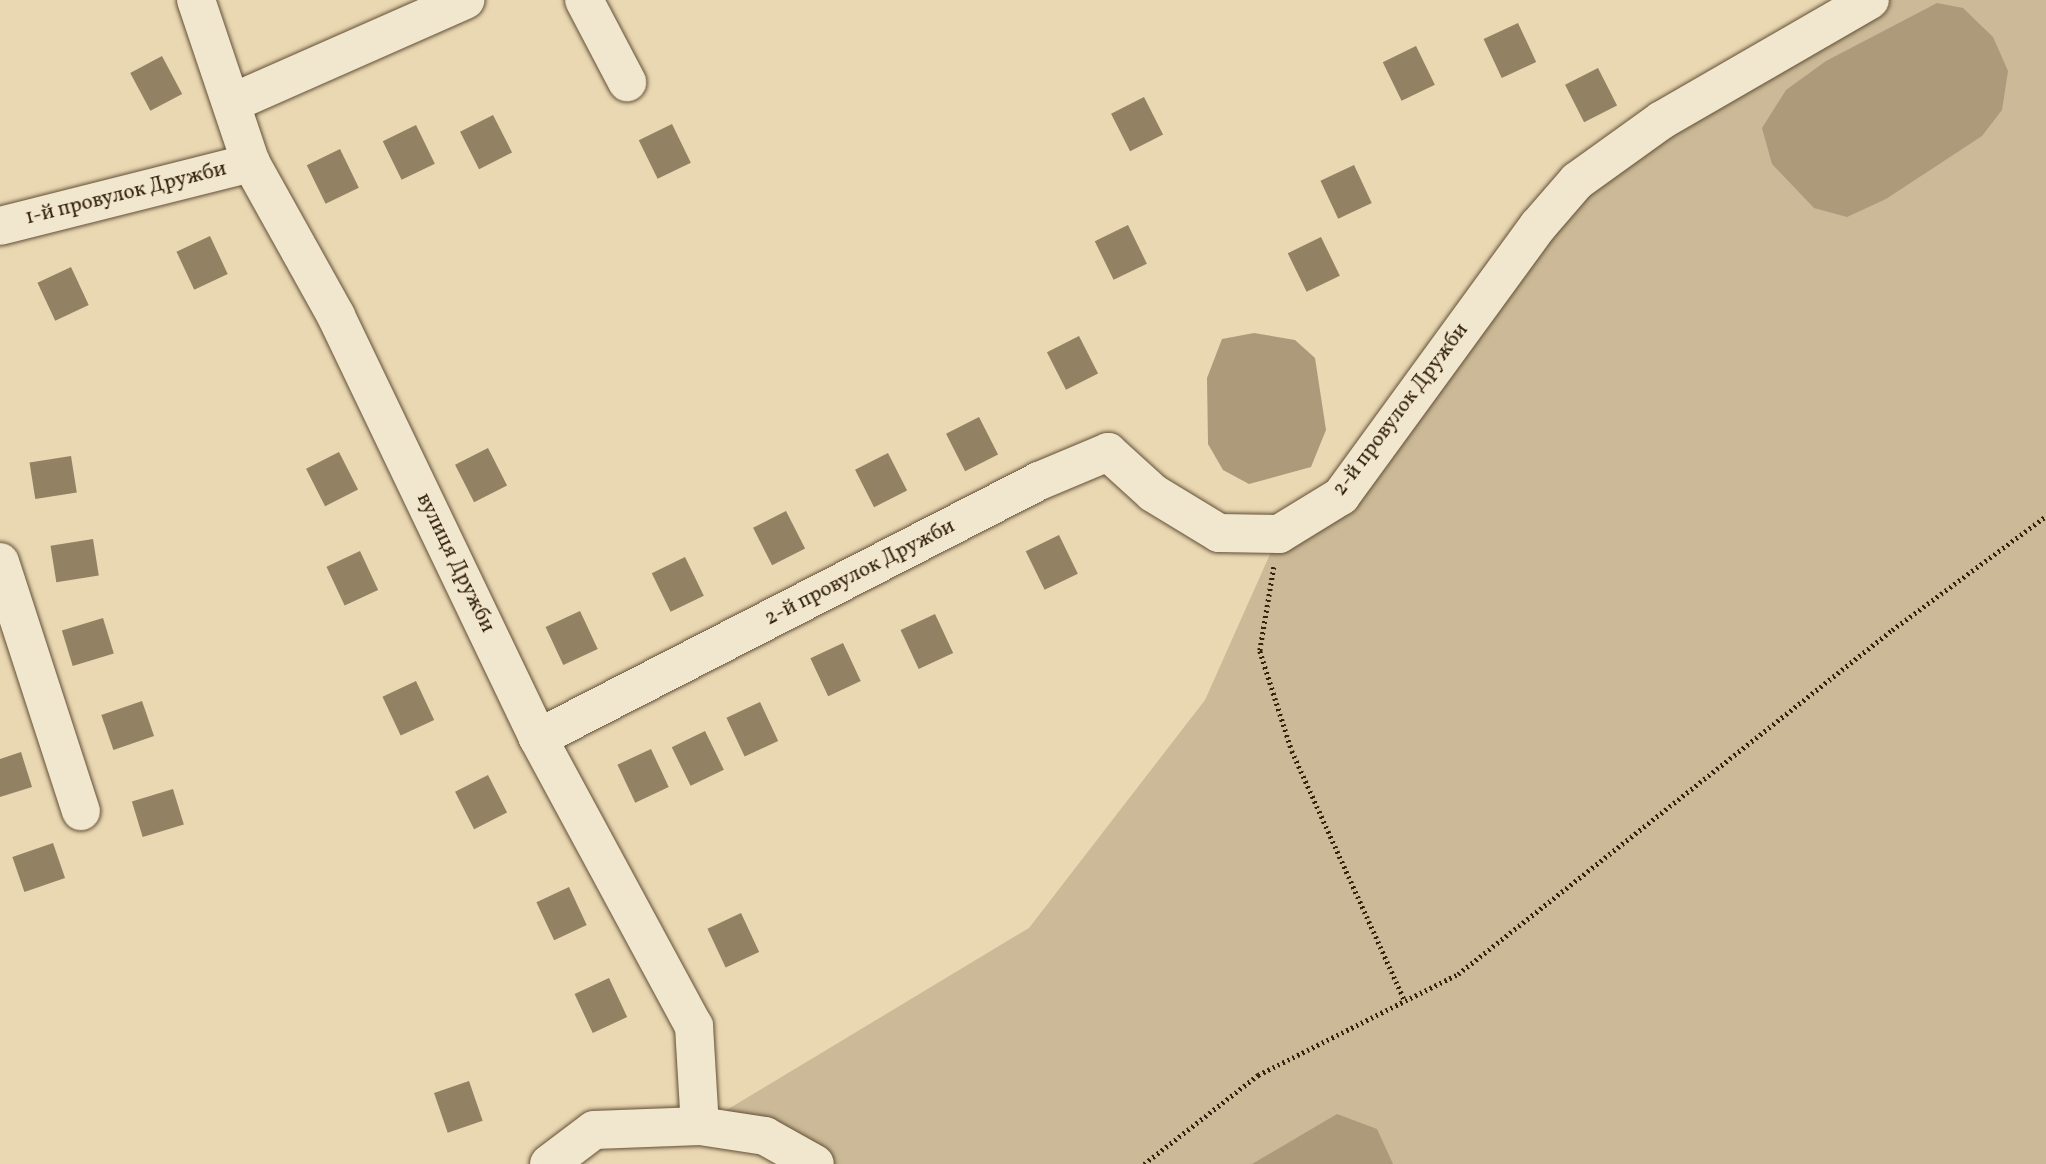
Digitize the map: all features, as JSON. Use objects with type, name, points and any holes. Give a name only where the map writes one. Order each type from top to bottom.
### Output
[{"type":"street","name":"вулиця Дружби","points":[[196,0],[234,102],[251,163],[336,316],[538,738],[694,1026],[700,1126]]},
{"type":"street","points":[[234,102],[465,0]]},
{"type":"street","points":[[584,0],[627,82]]},
{"type":"street","name":"2-й провулок Дружби","points":[[538,738],[1027,487],[1108,452],[1153,493],[1219,533],[1279,534],[1341,496],[1538,226],[1577,181],[1662,120],[1870,0]]},
{"type":"street","name":"1-й провулок Дружби","points":[[0,226],[251,163]]},
{"type":"street","points":[[0,562],[81,811]]},
{"type":"street","points":[[549,1164],[594,1130],[700,1126],[765,1136],[815,1164]]},
{"type":"path","points":[[1144,1164],[1258,1075],[1458,974],[1892,629],[2046,516]]},
{"type":"path","points":[[1279,534],[1260,651],[1292,751],[1405,1001]]},
{"type":"shaded area","points":[[1870,0],[2046,0],[2046,1164],[815,1164],[700,1126],[1029,928],[1205,700],[1279,534],[1341,496],[1538,226]]},
{"type":"shaded area","points":[[1937,3],[1963,8],[1993,37],[2008,71],[2002,110],[1982,136],[1886,199],[1847,217],[1814,208],[1772,164],[1762,128],[1786,90],[1826,61]]},
{"type":"shaded area","points":[[1254,333],[1295,340],[1315,358],[1326,430],[1311,467],[1249,484],[1223,470],[1208,444],[1207,378],[1222,339]]},
{"type":"shaded area","points":[[1337,1114],[1377,1129],[1393,1164],[1252,1164]]},
{"type":"building","points":[[1518,23],[1536,62],[1502,78],[1484,39]]},
{"type":"building","points":[[1416,46],[1435,85],[1402,101],[1383,62]]},
{"type":"building","points":[[162,56],[182,94],[150,111],[130,73]]},
{"type":"building","points":[[1598,68],[1617,105],[1584,122],[1565,85]]},
{"type":"building","points":[[1144,97],[1163,134],[1130,151],[1111,114]]},
{"type":"building","points":[[493,115],[512,152],[479,169],[460,132]]},
{"type":"building","points":[[672,124],[691,163],[658,179],[639,140]]},
{"type":"building","points":[[416,125],[435,164],[402,180],[383,141]]},
{"type":"building","points":[[340,149],[359,188],[326,204],[307,165]]},
{"type":"building","points":[[1354,165],[1372,203],[1338,219],[1320,181]]},
{"type":"building","points":[[1128,225],[1147,264],[1114,280],[1095,241]]},
{"type":"building","points":[[210,236],[228,274],[194,290],[176,252]]},
{"type":"building","points":[[1321,237],[1340,276],[1307,292],[1288,253]]},
{"type":"building","points":[[71,267],[89,305],[55,321],[37,283]]},
{"type":"building","points":[[1079,336],[1098,373],[1066,390],[1047,352]]},
{"type":"building","points":[[979,417],[998,454],[965,471],[946,434]]},
{"type":"building","points":[[488,448],[507,485],[474,502],[455,465]]},
{"type":"building","points":[[339,452],[358,489],[325,506],[306,469]]},
{"type":"building","points":[[888,453],[907,490],[874,507],[855,470]]},
{"type":"building","points":[[71,456],[77,493],[35,499],[30,463]]},
{"type":"building","points":[[786,511],[805,548],[772,565],[753,528]]},
{"type":"building","points":[[1059,535],[1078,574],[1045,590],[1026,551]]},
{"type":"building","points":[[93,539],[99,576],[56,582],[51,546]]},
{"type":"building","points":[[360,551],[378,590],[345,606],[326,567]]},
{"type":"building","points":[[685,557],[704,596],[671,612],[652,573]]},
{"type":"building","points":[[580,611],[598,649],[563,665],[546,627]]},
{"type":"building","points":[[935,614],[953,653],[919,669],[901,630]]},
{"type":"building","points":[[103,618],[114,653],[73,666],[62,631]]},
{"type":"building","points":[[843,643],[861,681],[828,696],[810,658]]},
{"type":"building","points":[[416,681],[434,720],[401,736],[382,697]]},
{"type":"building","points":[[142,701],[154,736],[113,750],[101,715]]},
{"type":"building","points":[[760,702],[778,741],[745,757],[726,718]]},
{"type":"building","points":[[705,731],[724,770],[691,786],[672,747]]},
{"type":"building","points":[[651,749],[669,787],[635,803],[617,765]]},
{"type":"building","points":[[21,752],[32,787],[0,797],[0,759]]},
{"type":"building","points":[[488,775],[507,812],[474,829],[455,792]]},
{"type":"building","points":[[173,789],[184,824],[143,837],[132,802]]},
{"type":"building","points":[[53,843],[65,878],[24,892],[12,857]]},
{"type":"building","points":[[569,887],[587,925],[554,940],[536,902]]},
{"type":"building","points":[[741,913],[759,952],[726,968],[707,929]]},
{"type":"building","points":[[609,978],[627,1017],[593,1033],[575,994]]},
{"type":"building","points":[[469,1081],[483,1121],[448,1133],[434,1093]]}]
